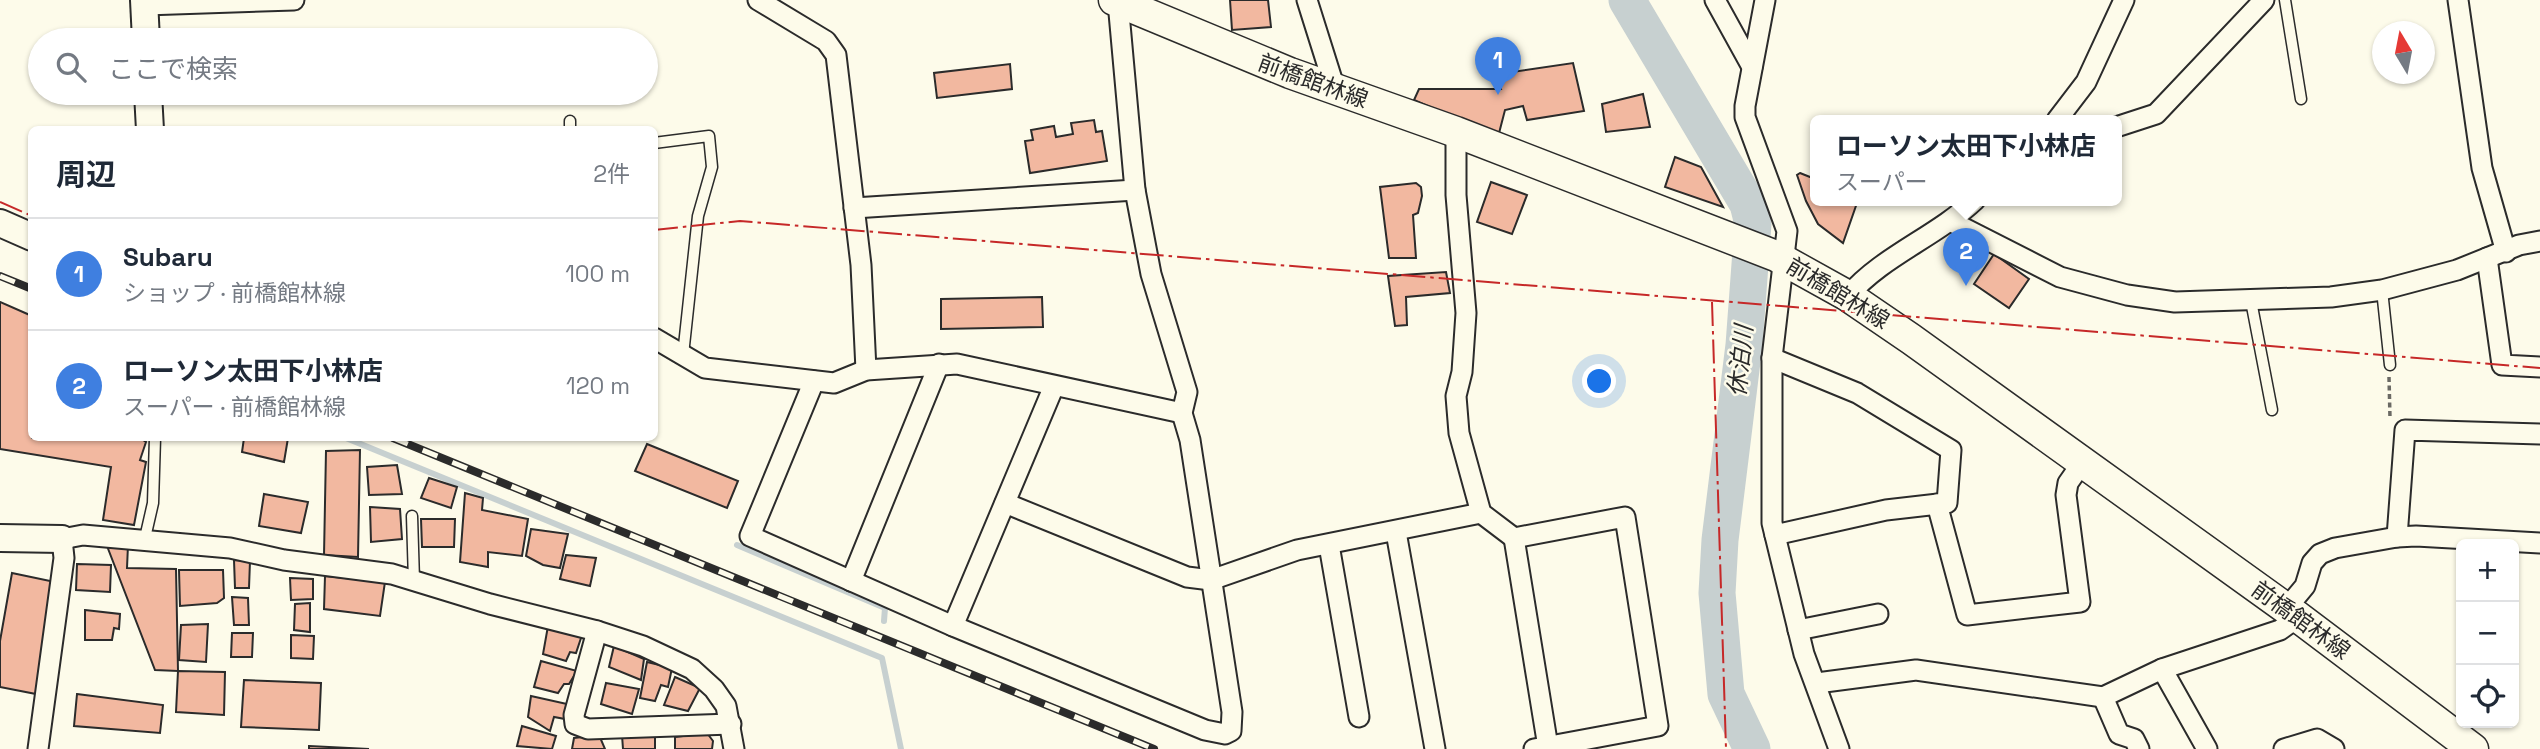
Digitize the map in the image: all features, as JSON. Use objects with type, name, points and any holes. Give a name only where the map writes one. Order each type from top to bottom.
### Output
[{"type":"main road","name":"前橋館林線","points":[[1116,1],[1204,39],[1456,132],[1780,258],[1847,296],[2292,613],[2473,749]]},
{"type":"street","points":[[144,28],[141,2],[294,0]]},
{"type":"street","points":[[1307,0],[1335,89]]},
{"type":"street","points":[[1715,0],[1752,67]]},
{"type":"street","points":[[1765,0],[1745,117],[1787,231],[1780,258],[1772,358],[1772,523],[1798,630],[1839,749]]},
{"type":"street","points":[[2061,115],[2086,82],[2124,0]]},
{"type":"street","points":[[2122,125],[2155,114],[2264,0]]},
{"type":"street","points":[[2458,0],[2482,168],[2506,251]]},
{"type":"street","points":[[762,1],[826,41],[836,55],[861,265],[866,370]]},
{"type":"street","points":[[814,381],[750,536],[953,626],[1205,730],[1225,734],[1231,731],[1234,724],[1190,440],[1182,412],[1187,392],[1151,274],[1135,190],[1116,1]]},
{"type":"street","points":[[149,105],[150,126]]},
{"type":"street","points":[[1456,132],[1456,195],[1466,313],[1462,372],[1457,396],[1459,433],[1481,513],[1514,538],[1541,748],[1658,726],[1625,517],[1514,538]]},
{"type":"street","points":[[854,208],[1135,190]]},
{"type":"street","points":[[1847,296],[1862,280],[1952,222],[1969,206]]},
{"type":"street","points":[[1952,222],[2060,277],[2127,295],[2175,302],[2331,297],[2382,290],[2457,270],[2540,241]]},
{"type":"street","points":[[0,223],[28,235]]},
{"type":"street","points":[[2487,258],[2502,365],[2540,366]]},
{"type":"street","points":[[658,340],[705,368],[834,383],[866,370],[957,364],[1182,412]]},
{"type":"street","points":[[1772,358],[1857,393],[1951,450],[1947,503],[1886,510],[1775,536]]},
{"type":"street","points":[[851,581],[940,364]]},
{"type":"street","points":[[953,626],[1054,386]]},
{"type":"street","points":[[2397,537],[2405,430],[2540,434]]},
{"type":"street","points":[[1937,504],[1967,615],[2080,601],[2066,495],[2068,483],[2082,463]]},
{"type":"street","points":[[1005,503],[1187,577],[1211,580],[1297,550],[1396,533],[1481,513]]},
{"type":"street","points":[[1396,533],[1435,749]]},
{"type":"street","points":[[0,538],[62,539],[83,535],[145,538],[230,548],[284,560],[392,574],[597,631],[643,646],[692,669],[714,689],[726,706],[734,749]]},
{"type":"street","points":[[1817,683],[1916,670],[2103,697],[2162,669],[2280,630],[2305,586],[2312,563],[2320,554],[2335,548],[2416,536],[2540,543]]},
{"type":"street","points":[[38,749],[64,558],[62,539]]},
{"type":"street","points":[[1329,545],[1359,717]]},
{"type":"street","points":[[1798,630],[1878,614]]},
{"type":"street","points":[[597,631],[574,715],[575,724],[588,729],[731,724]]},
{"type":"street","points":[[2162,669],[2207,749]]},
{"type":"street","points":[[2103,697],[2119,734],[2134,739],[2139,749]]},
{"type":"street","points":[[2284,749],[2317,739],[2334,749]]},
{"type":"lane","points":[[2284,0],[2301,99]]},
{"type":"lane","points":[[658,142],[709,136],[712,167],[698,216],[683,355]]},
{"type":"lane","points":[[2382,290],[2390,365]]},
{"type":"lane","points":[[2251,301],[2272,410]]},
{"type":"lane","points":[[145,538],[153,503],[155,441]]},
{"type":"lane","points":[[412,516],[414,580]]},
{"type":"path","points":[[2390,365],[2389,416],[2405,430]]},
{"type":"building","points":[[1230,0],[1268,0],[1271,27],[1232,30]]},
{"type":"building","points":[[1573,63],[1584,111],[1527,120],[1523,106],[1505,110],[1498,137],[1414,100],[1419,89],[1501,89],[1498,74]]},
{"type":"building","points":[[1010,64],[1012,89],[937,98],[934,73]]},
{"type":"building","points":[[1643,94],[1650,127],[1606,132],[1602,104]]},
{"type":"building","points":[[1094,120],[1096,132],[1102,131],[1107,161],[1030,173],[1025,141],[1033,140],[1031,130],[1054,126],[1056,137],[1073,134],[1071,123]]},
{"type":"building","points":[[1675,157],[1701,167],[1723,207],[1665,187]]},
{"type":"building","points":[[1800,173],[1810,177],[1810,206],[1856,206],[1843,243],[1818,224],[1806,201],[1797,175]]},
{"type":"building","points":[[1491,182],[1527,195],[1512,234],[1477,222]]},
{"type":"building","points":[[1416,183],[1421,187],[1422,196],[1418,213],[1413,215],[1416,258],[1389,258],[1380,187]]},
{"type":"building","points":[[1994,254],[2029,279],[2009,308],[1974,284]]},
{"type":"building","points":[[1446,272],[1450,293],[1406,297],[1407,325],[1395,326],[1388,276]]},
{"type":"building","points":[[1042,297],[1043,327],[941,329],[941,299]]},
{"type":"building","points":[[0,302],[28,314],[28,441],[146,442],[140,460],[146,462],[134,525],[103,520],[111,467],[0,449]]},
{"type":"building","points":[[244,441],[288,441],[284,462],[242,452]]},
{"type":"building","points":[[647,444],[738,481],[727,508],[635,471]]},
{"type":"building","points":[[360,450],[358,557],[324,555],[326,451]]},
{"type":"building","points":[[397,465],[402,494],[369,495],[367,467]]},
{"type":"building","points":[[429,478],[457,487],[451,508],[421,498]]},
{"type":"building","points":[[465,493],[483,498],[482,510],[528,519],[522,556],[488,552],[488,567],[460,562]]},
{"type":"building","points":[[264,494],[308,502],[301,533],[259,526]]},
{"type":"building","points":[[370,507],[400,509],[402,539],[371,542]]},
{"type":"building","points":[[421,519],[455,519],[454,547],[422,547]]},
{"type":"building","points":[[531,529],[568,534],[560,568],[543,565],[526,556]]},
{"type":"building","points":[[128,545],[127,568],[176,569],[178,671],[155,670],[107,546]]},
{"type":"building","points":[[566,555],[596,558],[590,586],[560,579]]},
{"type":"building","points":[[234,560],[250,561],[249,588],[235,588]]},
{"type":"building","points":[[77,564],[111,565],[110,592],[76,590]]},
{"type":"building","points":[[179,570],[223,570],[224,598],[217,603],[180,606]]},
{"type":"building","points":[[12,573],[55,582],[36,694],[0,687],[0,641]]},
{"type":"building","points":[[325,576],[385,582],[380,616],[324,609]]},
{"type":"building","points":[[290,578],[313,579],[313,599],[291,600]]},
{"type":"building","points":[[232,597],[248,598],[249,625],[234,625]]},
{"type":"building","points":[[310,603],[310,632],[294,630],[295,604]]},
{"type":"building","points":[[85,610],[120,614],[119,629],[114,628],[112,640],[85,640]]},
{"type":"building","points":[[208,624],[206,662],[179,660],[181,625]]},
{"type":"building","points":[[548,626],[582,635],[576,653],[570,652],[566,661],[543,654]]},
{"type":"building","points":[[232,633],[253,633],[252,657],[231,657]]},
{"type":"building","points":[[291,635],[314,636],[313,659],[291,658]]},
{"type":"building","points":[[614,646],[644,659],[641,680],[609,667]]},
{"type":"building","points":[[541,661],[577,671],[569,684],[564,684],[558,693],[534,687]]},
{"type":"building","points":[[647,662],[672,668],[668,687],[661,685],[655,701],[640,698]]},
{"type":"building","points":[[178,671],[225,672],[224,715],[176,712]]},
{"type":"building","points":[[675,677],[700,688],[688,711],[664,705]]},
{"type":"building","points":[[244,680],[321,683],[319,730],[241,727]]},
{"type":"building","points":[[606,683],[639,689],[632,714],[601,704]]},
{"type":"building","points":[[77,694],[163,705],[160,733],[74,726]]},
{"type":"building","points":[[531,696],[567,704],[565,719],[554,717],[550,731],[528,717]]},
{"type":"building","points":[[522,726],[556,736],[552,749],[517,746]]},
{"type":"building","points":[[707,733],[713,741],[712,749],[675,749],[675,737]]},
{"type":"building","points":[[655,734],[655,749],[623,749],[622,735]]},
{"type":"building","points":[[599,735],[605,749],[572,749],[574,738]]},
{"type":"building","points":[[309,746],[369,749],[309,749]]},
{"type":"waterway","name":"休泊川","points":[[1627,0],[1748,204],[1753,224],[1744,345],[1720,540],[1717,593],[1726,694],[1752,749]]},
{"type":"waterway","points":[[353,441],[882,658],[901,749]]},
{"type":"waterway","points":[[737,545],[885,608],[884,621]]},
{"type":"railway","points":[[0,276],[28,287]]},
{"type":"railway","points":[[400,441],[1154,749]]},
{"type":"power","points":[[0,202],[28,214]]},
{"type":"power","points":[[658,230],[740,221],[2540,368]]},
{"type":"power","points":[[1712,302],[1726,749]]},
{"type":"place","name":"Subaru","points":[[1498,95]]},
{"type":"place","name":"ローソン太田下小林店","points":[[1966,286]]}]
